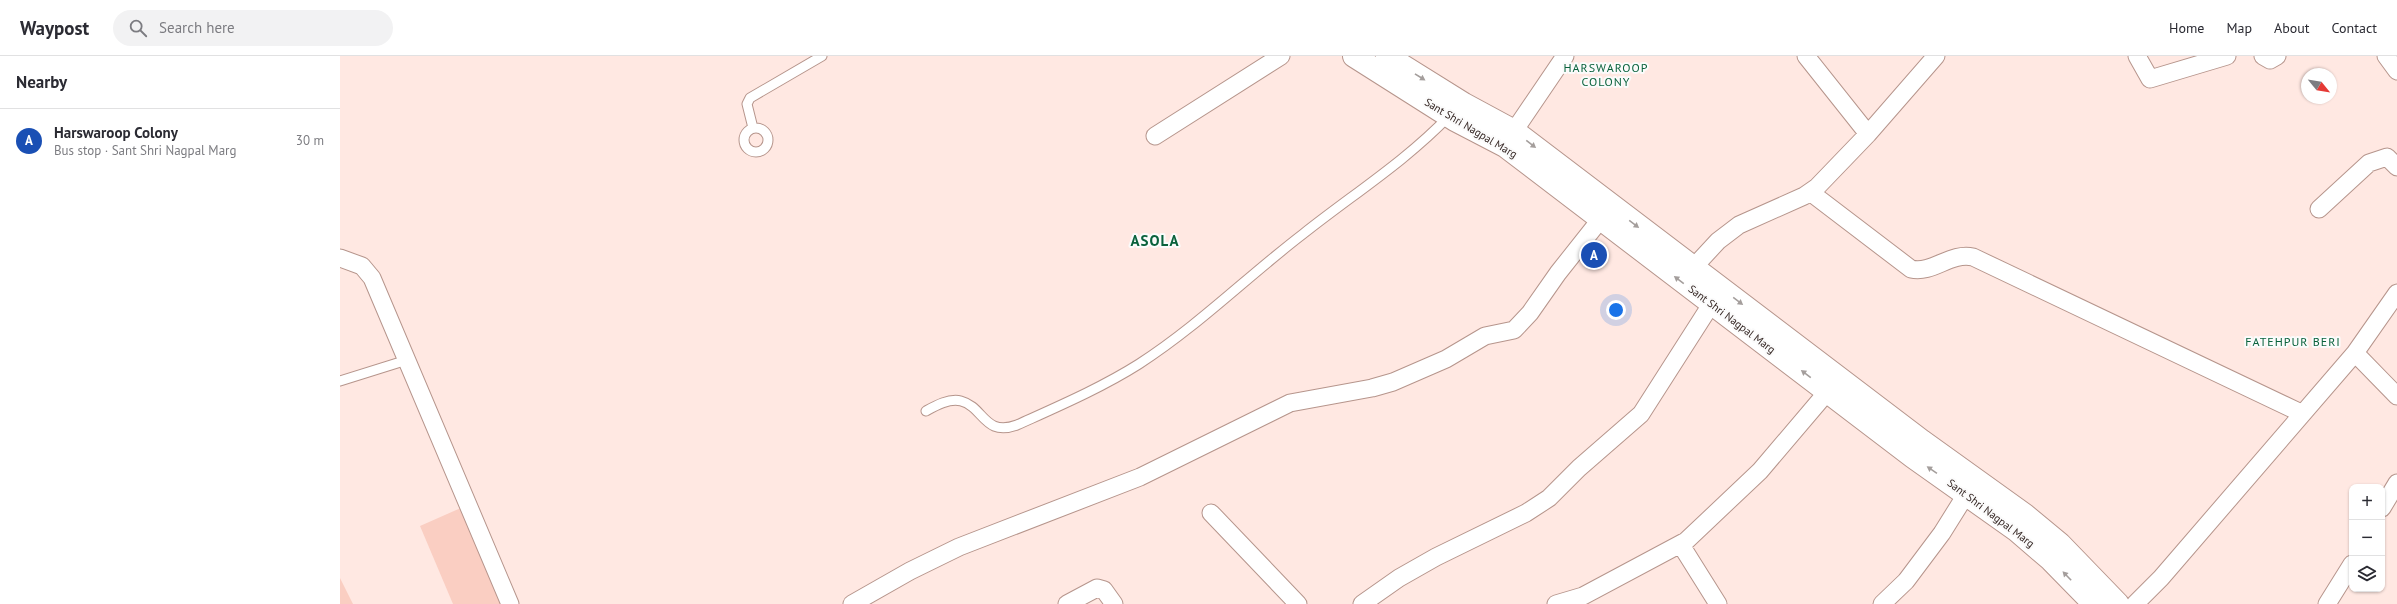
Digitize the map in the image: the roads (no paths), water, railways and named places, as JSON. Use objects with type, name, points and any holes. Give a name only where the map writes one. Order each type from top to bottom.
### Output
[{"type":"main road","name":"Sant Shri Nagpal Marg","points":[[1354,56],[1449,116],[1505,146],[1600,220],[1828,390],[1913,457],[1966,493],[2016,530],[2045,555],[2094,604]]},
{"type":"main road","name":"Sant Shri Nagpal Marg","points":[[1387,56],[1464,104],[1514,131],[1692,268],[1922,441],[2025,515],[2060,544],[2118,604]]},
{"type":"street","points":[[1155,136],[1281,56]]},
{"type":"street","points":[[1514,131],[1565,56]]},
{"type":"street","points":[[1806,56],[1868,134]]},
{"type":"street","points":[[1692,268],[1718,241],[1739,225],[1810,192],[1828,176],[1868,134],[1936,56]]},
{"type":"street","points":[[2137,56],[2150,78],[2227,56]]},
{"type":"street","points":[[2386,56],[2397,71]]},
{"type":"street","points":[[2319,209],[2369,163],[2387,157],[2397,167]]},
{"type":"street","points":[[1810,192],[1911,269],[1924,270],[1962,255],[1973,257],[2301,413]]},
{"type":"street","points":[[852,604],[910,571],[959,547],[1140,477],[1290,403],[1372,388],[1393,382],[1446,359],[1485,336],[1514,330],[1530,313],[1558,273],[1600,220]]},
{"type":"street","points":[[340,258],[362,266],[366,269],[407,360],[510,604]]},
{"type":"street","points":[[2135,604],[2161,578],[2301,413],[2355,353],[2397,293]]},
{"type":"street","points":[[1362,604],[1399,578],[1436,557],[1526,514],[1549,498],[1579,468],[1641,414],[1712,303]]},
{"type":"street","points":[[2355,353],[2397,396]]},
{"type":"street","points":[[1556,604],[1585,600],[1681,545],[1760,471],[1828,390]]},
{"type":"street","points":[[2385,503],[2397,483]]},
{"type":"street","points":[[1882,604],[1906,581],[1942,533],[1966,493]]},
{"type":"street","points":[[1211,513],[1298,604]]},
{"type":"street","points":[[1681,545],[1718,604]]},
{"type":"street","points":[[2327,604],[2349,569]]},
{"type":"street","points":[[1067,604],[1098,588],[1104,590],[1114,604]]},
{"type":"lane","points":[[753,128],[747,104],[750,98],[822,56]]},
{"type":"lane","points":[[926,411],[948,402],[962,401],[989,422],[1004,428],[1030,419],[1112,380],[1140,363],[1200,319],[1290,244],[1419,146],[1449,116]]},
{"type":"lane","points":[[340,381],[407,360]]},
{"type":"place","name":"Harswaroop Colony","points":[[1594,255]]},
{"type":"district","name":"HARSWAROOP COLONY","points":[[1606,75]]},
{"type":"district","name":"ASOLA","points":[[1155,241]]},
{"type":"district","name":"FATEHPUR BERI","points":[[2293,342]]}]
